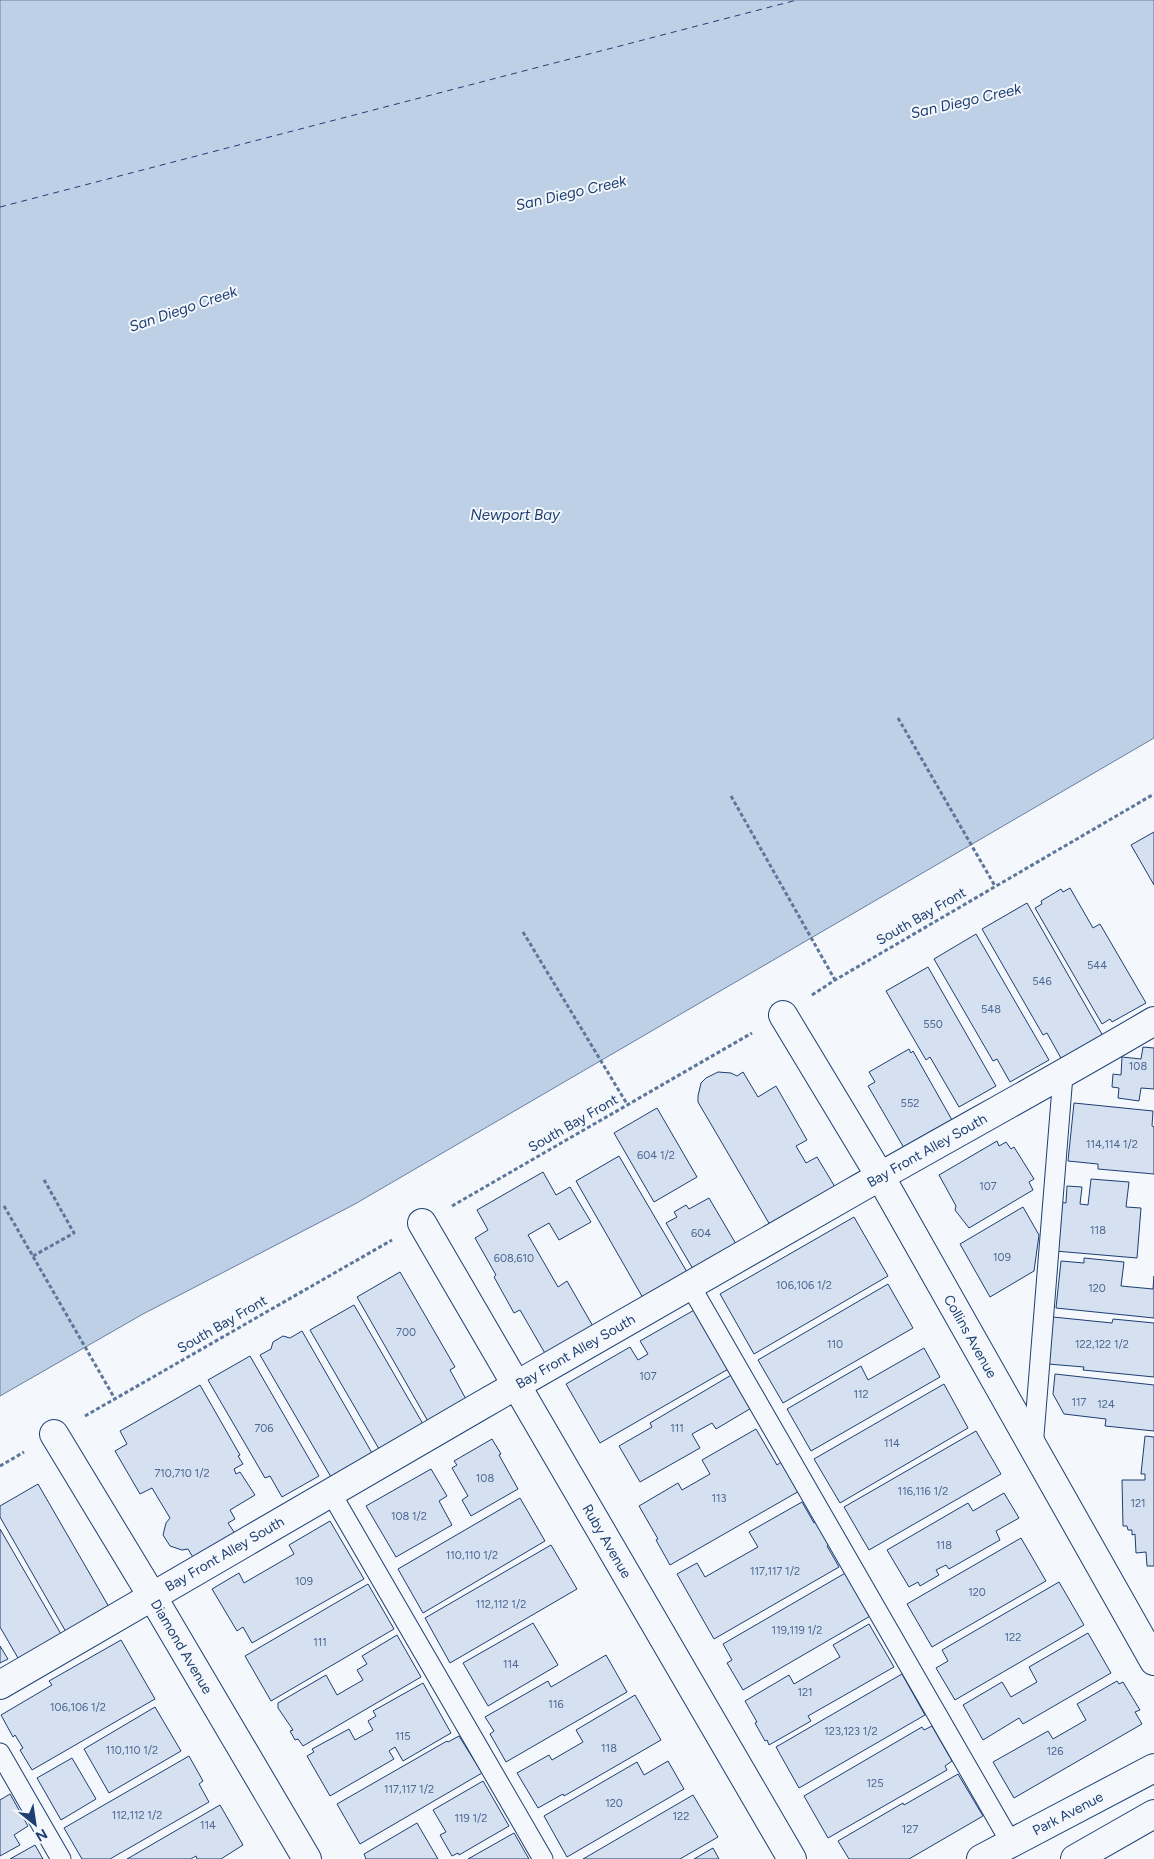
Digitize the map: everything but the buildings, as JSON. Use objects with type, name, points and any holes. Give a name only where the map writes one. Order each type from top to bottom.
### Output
[{"type":"street","name":"Collins Avenue","points":[[783,1015],[880,1176],[1154,1661]]},
{"type":"street","name":"Bay Front Alley South","points":[[0,1685],[690,1285],[880,1176],[1063,1075],[1154,1021]]},
{"type":"street","name":"Ruby Avenue","points":[[422,1223],[792,1859]]},
{"type":"street","name":"Diamond Avenue","points":[[54,1434],[152,1596],[306,1859]]},
{"type":"street","name":"Park Avenue","points":[[981,1859],[1154,1768]]},
{"type":"street","points":[[1075,1859],[1154,1814]]},
{"type":"lane","points":[[1033,1449],[1063,1075]]},
{"type":"lane","points":[[690,1285],[1011,1843]]},
{"type":"lane","points":[[331,1493],[543,1859]]},
{"type":"lane","points":[[0,1753],[61,1859]]},
{"type":"path","points":[[898,718],[995,886]]},
{"type":"path","name":"South Bay Front","points":[[0,1466],[783,1015],[834,980],[1154,794]]},
{"type":"path","points":[[731,796],[834,980]]},
{"type":"path","points":[[523,932],[627,1104]]},
{"type":"path","points":[[33,1256],[74,1233],[43,1178]]},
{"type":"path","points":[[4,1206],[114,1399]]},
{"type":"water","name":"Newport Bay","points":[[0,0],[1154,0],[1154,738],[355,1204],[143,1314],[0,1396]]},
{"type":"ferry route","points":[[0,207],[797,0]]},
{"type":"water label","name":"San Diego Creek","points":[[966,101]]},
{"type":"water label","name":"San Diego Creek","points":[[571,193]]},
{"type":"water label","name":"San Diego Creek","points":[[183,309]]}]
